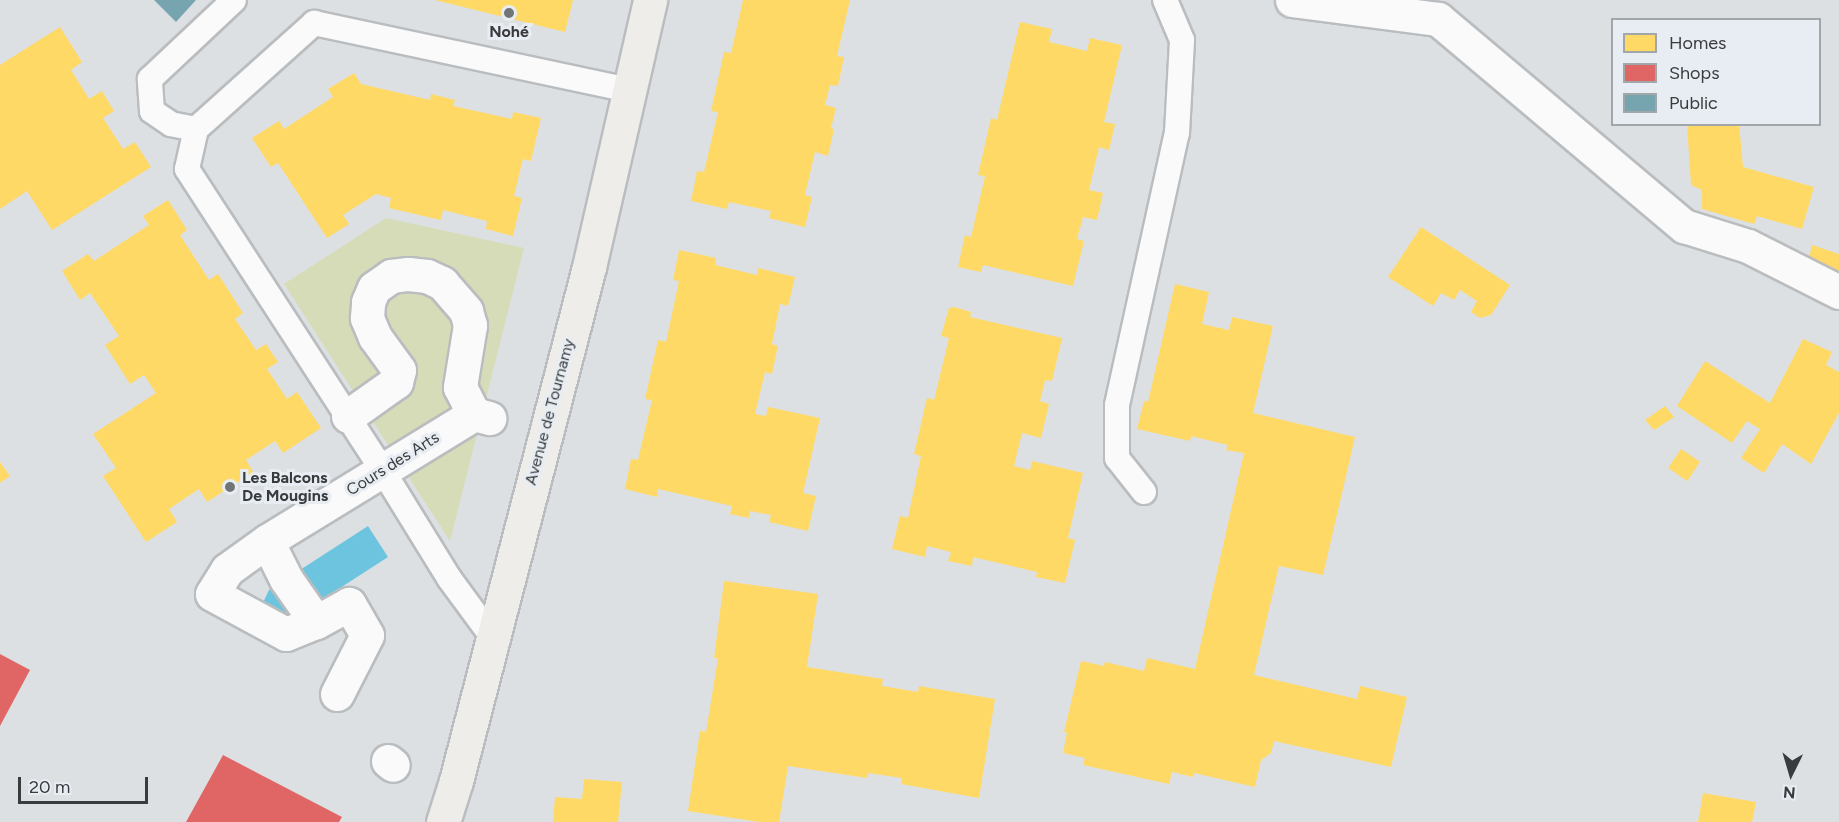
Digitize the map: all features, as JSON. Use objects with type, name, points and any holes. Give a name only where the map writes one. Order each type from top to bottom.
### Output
[{"type":"main road","name":"Avenue de Tournamy","points":[[443,822],[589,267],[650,0]]},
{"type":"street","points":[[1292,0],[1438,18],[1684,226],[1748,246],[1839,292]]},
{"type":"street","name":"Cours des Arts","points":[[337,694],[367,635],[349,604],[312,616],[286,634],[212,594],[227,570],[267,541],[383,471],[481,416],[460,387],[470,325],[466,311],[442,283],[427,276],[408,274],[390,276],[374,288],[368,302],[367,318],[375,337],[399,370],[396,382],[348,416]]},
{"type":"street","points":[[267,541],[286,579],[312,616]]},
{"type":"lane","points":[[196,129],[171,124],[152,111],[150,79],[234,0]]},
{"type":"lane","points":[[1144,492],[1117,458],[1117,405],[1177,133],[1182,40],[1166,0]]},
{"type":"lane","points":[[493,638],[449,578],[348,416],[187,169],[196,129],[314,23],[629,90]]},
{"type":"green space","points":[[386,218],[524,248],[450,541],[284,284]]},
{"type":"water","points":[[368,526],[388,557],[286,623],[260,609],[269,590]]},
{"type":"building: Homes","points":[[435,0],[573,0],[565,32]]},
{"type":"building: Homes","points":[[743,0],[850,0],[837,56],[844,57],[838,86],[830,85],[825,105],[836,108],[831,128],[834,129],[828,156],[815,152],[805,195],[812,197],[805,227],[769,218],[771,211],[729,202],[727,209],[691,201],[697,171],[704,172],[718,112],[711,111],[724,52],[731,53]]},
{"type":"building: Homes","points":[[1020,22],[1052,29],[1049,42],[1087,51],[1090,38],[1122,45],[1104,122],[1115,124],[1109,150],[1099,147],[1089,190],[1103,193],[1097,220],[1083,217],[1077,239],[1084,241],[1073,286],[983,265],[981,272],[958,267],[965,235],[971,237],[985,176],[978,175],[991,118],[997,120]]},
{"type":"building: Homes","points":[[60,27],[82,62],[71,70],[89,99],[102,91],[114,111],[103,118],[123,149],[135,142],[151,167],[52,230],[27,191],[0,209],[0,65]]},
{"type":"building: Homes","points":[[354,73],[361,84],[430,100],[431,94],[455,100],[453,106],[512,119],[513,112],[541,118],[531,161],[523,159],[514,196],[522,198],[513,236],[486,229],[487,221],[443,210],[441,220],[389,208],[391,198],[376,194],[343,215],[349,224],[327,238],[278,163],[271,167],[252,138],[279,121],[284,129],[333,97],[328,89]]},
{"type":"building: Homes","points":[[1687,126],[1739,126],[1743,167],[1814,187],[1802,229],[1757,216],[1754,224],[1702,209],[1702,190],[1691,185]]},
{"type":"building: Homes","points":[[168,200],[187,230],[180,235],[209,280],[218,274],[243,313],[235,319],[256,350],[266,344],[278,362],[267,369],[287,399],[297,392],[321,428],[283,453],[275,441],[246,460],[253,472],[207,502],[199,489],[169,509],[177,522],[146,542],[103,476],[116,468],[93,434],[156,393],[144,375],[130,384],[105,345],[119,336],[90,293],[80,300],[62,271],[88,254],[94,261],[149,225],[143,216]]},
{"type":"building: Homes","points":[[1421,227],[1510,285],[1491,315],[1480,318],[1471,312],[1477,301],[1460,290],[1454,300],[1441,293],[1433,306],[1388,277]]},
{"type":"building: Homes","points":[[1812,245],[1839,254],[1839,280],[1832,278],[1834,268],[1808,262]]},
{"type":"building: Homes","points":[[679,250],[716,258],[715,265],[757,275],[758,268],[795,277],[788,306],[780,304],[772,344],[778,346],[772,374],[765,372],[755,414],[766,416],[768,407],[820,418],[803,493],[816,496],[808,531],[769,522],[771,515],[750,511],[749,518],[730,514],[732,506],[658,489],[657,497],[625,489],[631,459],[638,460],[652,400],[645,399],[658,340],[666,342],[679,281],[673,280]]},
{"type":"building: Homes","points":[[1175,284],[1209,292],[1202,324],[1229,330],[1232,317],[1273,326],[1253,413],[1355,437],[1323,575],[1279,566],[1254,675],[1357,699],[1360,686],[1407,697],[1391,767],[1274,741],[1271,753],[1261,760],[1255,787],[1194,773],[1193,777],[1172,772],[1169,784],[1083,765],[1085,758],[1063,753],[1067,733],[1064,732],[1081,661],[1104,666],[1105,662],[1144,671],[1147,658],[1195,669],[1244,453],[1226,450],[1228,445],[1191,436],[1190,441],[1137,429],[1144,401],[1148,402]]},
{"type":"building: Homes","points":[[954,307],[971,312],[970,317],[1062,338],[1052,381],[1045,380],[1040,401],[1049,404],[1041,438],[1022,433],[1014,466],[1030,470],[1032,461],[1083,473],[1068,538],[1075,540],[1065,583],[1036,577],[1037,572],[973,557],[972,566],[948,561],[951,552],[927,546],[925,557],[892,549],[900,516],[908,518],[921,456],[914,454],[927,398],[934,400],[949,338],[941,336],[949,308]]},
{"type":"building: Homes","points":[[1803,339],[1832,352],[1826,365],[1839,372],[1839,413],[1811,464],[1782,444],[1764,473],[1741,458],[1760,429],[1747,421],[1732,443],[1677,406],[1705,361],[1770,403]]},
{"type":"building: Homes","points":[[1665,406],[1674,417],[1654,430],[1645,420]]},
{"type":"building: Homes","points":[[1681,449],[1700,462],[1687,481],[1668,468]]},
{"type":"building: Homes","points":[[0,462],[10,476],[0,483]]},
{"type":"building: Homes","points":[[724,581],[818,594],[807,667],[883,679],[882,686],[918,692],[919,686],[995,699],[979,798],[901,784],[902,778],[868,773],[867,778],[788,766],[779,822],[759,822],[688,811],[700,731],[706,732],[718,658],[714,658]]},
{"type":"building: Homes","points":[[584,779],[622,782],[618,822],[553,822],[555,797],[582,799]]},
{"type":"building: Homes","points":[[1703,793],[1756,802],[1752,822],[1698,822]]},
{"type":"building: Shops","points":[[0,654],[30,670],[0,726]]},
{"type":"building: Shops","points":[[223,755],[342,817],[339,822],[186,822]]},
{"type":"building: Public","points":[[154,0],[196,0],[176,22]]},
{"type":"place","name":"Nohé","points":[[509,13]]},
{"type":"place","name":"Les Balcons De Mougins","points":[[230,487]]}]
